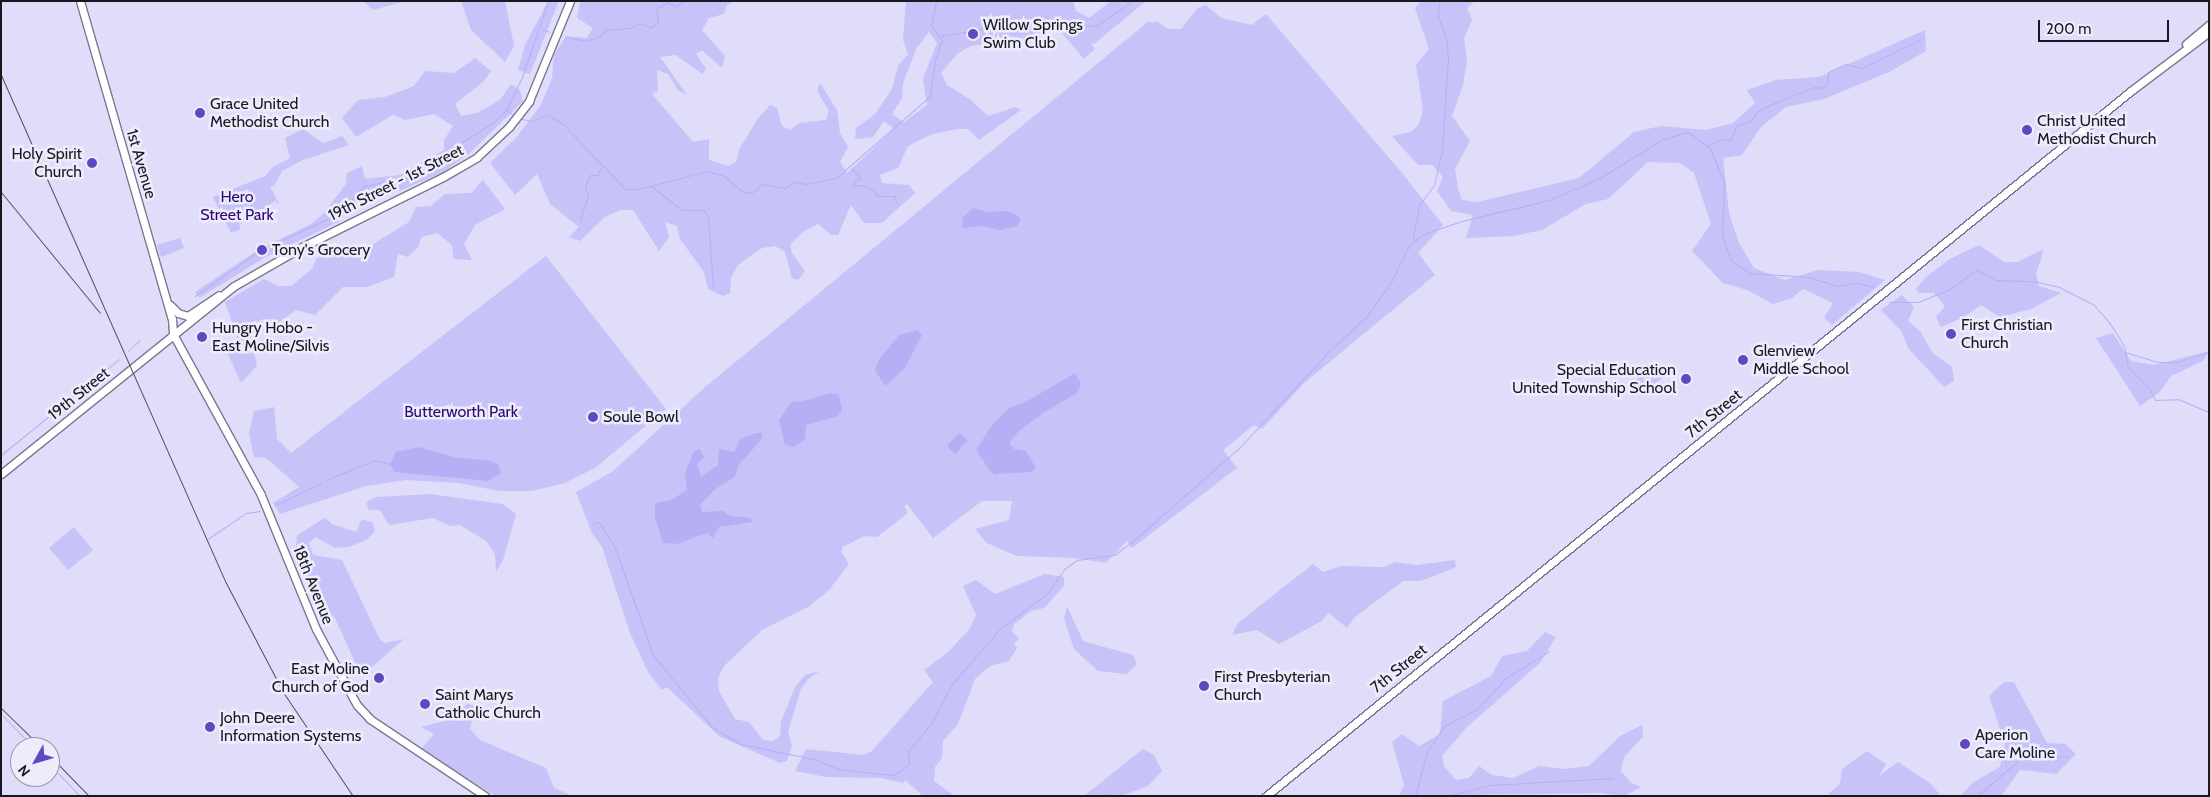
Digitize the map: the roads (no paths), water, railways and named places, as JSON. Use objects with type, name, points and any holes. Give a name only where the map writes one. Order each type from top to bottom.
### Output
[{"type":"main road","name":"1st Avenue","points":[[80,1],[167,302],[173,334]]},
{"type":"main road","name":"19th Street - 1st Street","points":[[173,334],[234,286],[302,246],[444,177],[477,157],[509,127],[530,101],[570,1]]},
{"type":"main road","name":"7th Street","points":[[1266,796],[2178,53],[2209,25]]},
{"type":"main road","name":"7th Street","points":[[2178,53],[2209,32]]},
{"type":"main road","points":[[167,302],[178,314],[188,316],[234,286]]},
{"type":"main road","name":"19th Street","points":[[1,474],[173,334]]},
{"type":"main road","name":"18th Avenue","points":[[173,334],[261,495],[310,618],[357,704],[380,727],[485,796]]},
{"type":"waterway","points":[[195,296],[260,250],[338,214],[364,186],[409,177],[495,121],[506,110],[522,77],[548,1]]},
{"type":"waterway","points":[[565,37],[585,41],[598,37],[606,30],[630,28],[641,23],[651,28],[658,22],[656,9],[667,2],[675,6],[684,1]]},
{"type":"waterway","points":[[518,118],[531,121],[547,115],[563,124],[625,189],[639,189],[707,171],[724,176],[741,191],[752,193],[762,184],[785,188],[794,182],[807,184],[836,178],[930,96],[935,60],[942,40],[931,25],[936,1]]},
{"type":"waterway","points":[[1076,25],[1096,26],[1132,1]]},
{"type":"waterway","points":[[1413,239],[1419,205],[1434,185],[1442,150],[1448,57],[1446,38],[1438,16],[1439,1]]},
{"type":"waterway","points":[[941,36],[981,29],[988,23],[1033,25],[1049,21]]},
{"type":"waterway","points":[[541,29],[550,32]]},
{"type":"waterway","points":[[1708,145],[1722,139],[1730,141],[1737,125],[1750,121],[1758,111],[1814,87],[1820,88],[1827,84],[1828,72],[1845,64],[1862,68],[1921,39]]},
{"type":"waterway","points":[[506,110],[515,116]]},
{"type":"waterway","points":[[592,524],[599,522],[615,548],[653,655],[712,727],[740,744],[814,759],[839,769],[893,775],[909,765],[908,751],[933,721],[952,684],[1000,629],[1048,593],[1064,569],[1077,560],[1114,555],[1133,541],[1239,448],[1329,351],[1367,316],[1391,282],[1409,246],[1423,234],[1462,221],[1549,200],[1600,178],[1661,140],[1688,132],[1710,148],[1724,183],[1722,234],[1731,261],[1750,273],[1808,277],[1837,286],[1856,283],[1874,287]]},
{"type":"waterway","points":[[580,220],[588,196],[585,187],[590,175],[598,175],[601,167]]},
{"type":"waterway","points":[[851,168],[861,178],[855,181],[853,186],[862,185],[873,190],[877,196],[895,196],[896,203]]},
{"type":"waterway","points":[[651,186],[682,210],[704,210],[708,218],[713,287]]},
{"type":"waterway","points":[[1918,302],[1948,290],[1977,270],[1996,280],[2033,281],[2059,287],[2094,305],[2109,322],[2124,346],[2128,367],[2149,388],[2155,400],[2178,399],[2209,412]]},
{"type":"waterway","points":[[1889,302],[1917,302]]},
{"type":"waterway","points":[[128,351],[140,340]]},
{"type":"waterway","points":[[2125,352],[2157,362],[2177,362],[2207,352]]},
{"type":"waterway","points":[[1,455],[119,359]]},
{"type":"waterway","points":[[326,480],[375,460],[390,464]]},
{"type":"waterway","points":[[275,505],[321,483]]},
{"type":"waterway","points":[[206,540],[246,513],[260,511]]},
{"type":"waterway","points":[[1415,796],[1427,752],[1444,726],[1477,709],[1506,678],[1549,651]]},
{"type":"waterway","points":[[3,716],[23,737]]},
{"type":"waterway","points":[[1977,796],[2019,760],[2069,756]]},
{"type":"waterway","points":[[60,775],[80,796]]},
{"type":"waterway","points":[[1447,796],[1490,785],[1613,778]]},
{"type":"railway","points":[[1,75],[225,581],[283,692],[353,796]]},
{"type":"railway","points":[[1,192],[100,313]]},
{"type":"railway","points":[[1,708],[31,737]]},
{"type":"railway","points":[[60,766],[89,796]]},
{"type":"place","name":"Willow Springs Swim Club","points":[[973,34]]},
{"type":"place","name":"Grace United Methodist Church","points":[[200,113]]},
{"type":"place","name":"Christ United Methodist Church","points":[[2027,130]]},
{"type":"place","name":"Holy Spirit Church","points":[[92,163]]},
{"type":"place","name":"Tony's Grocery","points":[[262,250]]},
{"type":"place","name":"First Christian Church","points":[[1951,334]]},
{"type":"place","name":"Hungry Hobo - East Moline/Silvis","points":[[202,337]]},
{"type":"place","name":"Glenview Middle School","points":[[1743,360]]},
{"type":"place","name":"Special Education United Township School","points":[[1686,379]]},
{"type":"place","name":"Soule Bowl","points":[[593,417]]},
{"type":"place","name":"East Moline Church of God","points":[[379,678]]},
{"type":"place","name":"First Presbyterian Church","points":[[1204,686]]},
{"type":"place","name":"Saint Marys Catholic Church","points":[[425,704]]},
{"type":"place","name":"John Deere Information Systems","points":[[210,727]]},
{"type":"place","name":"Aperion Care Moline","points":[[1965,744]]},
{"type":"park label","name":"Hero Street Park","points":[[237,206]]},
{"type":"park label","name":"Butterworth Park","points":[[461,412]]}]
